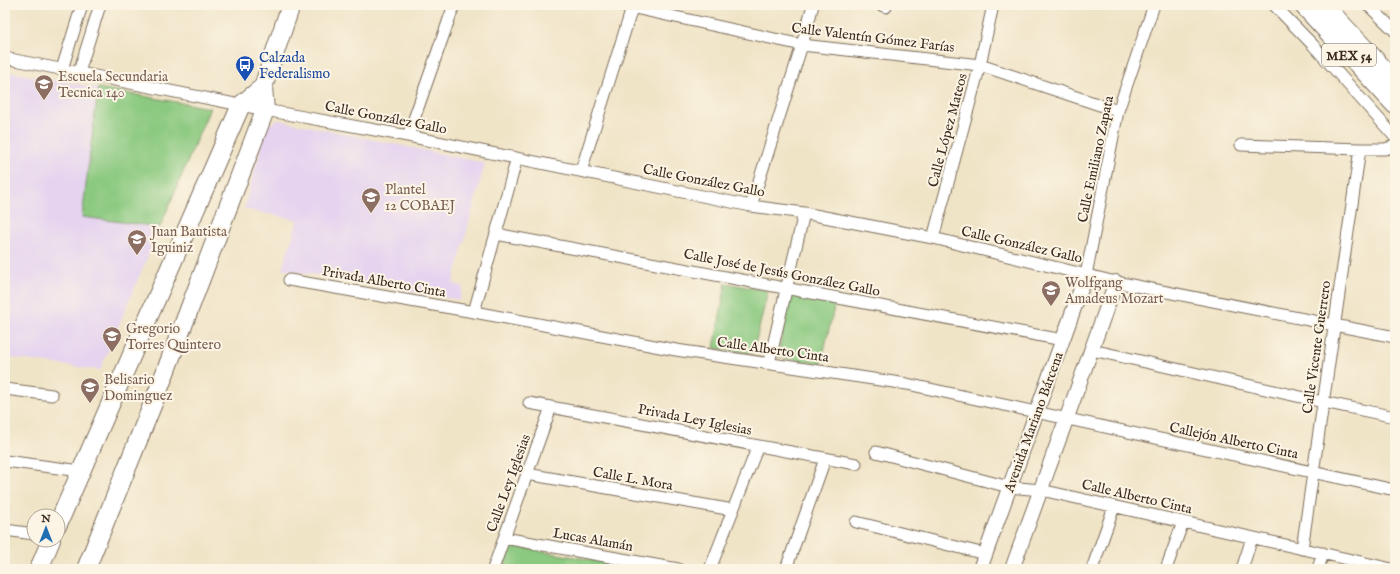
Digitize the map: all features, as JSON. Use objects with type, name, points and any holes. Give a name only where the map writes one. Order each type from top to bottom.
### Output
[{"type":"main road","points":[[86,569],[160,386],[265,110],[263,86],[291,5]]},
{"type":"main road","name":"MEX 54","points":[[1303,5],[1395,105]]},
{"type":"main road","name":"MEX 54","points":[[1324,5],[1395,81]]},
{"type":"main road","points":[[65,508],[241,105],[263,86]]},
{"type":"main road","points":[[39,569],[48,548]]},
{"type":"street","points":[[62,69],[82,5]]},
{"type":"street","points":[[79,72],[100,5]]},
{"type":"street","points":[[408,136],[454,5]]},
{"type":"street","name":"Calle Valentín Gómez Farías","points":[[621,5],[633,6],[802,45],[980,66],[1118,111]]},
{"type":"street","points":[[751,206],[802,45],[813,5]]},
{"type":"street","name":"Calle López Mateos","points":[[932,238],[980,66],[993,5]]},
{"type":"street","name":"Calle Emiliano Zapata","points":[[1086,275],[1118,111],[1154,5]]},
{"type":"street","points":[[1274,5],[1313,45],[1395,137]]},
{"type":"street","points":[[1368,5],[1395,32]]},
{"type":"street","points":[[581,171],[633,6]]},
{"type":"street","name":"Calle González Gallo","points":[[5,58],[265,110],[408,136],[751,206],[804,213],[932,238],[1116,282],[1395,337]]},
{"type":"street","points":[[1241,145],[1360,149],[1395,146]]},
{"type":"street","name":"Calle Vicente Guerrero","points":[[1302,549],[1360,149]]},
{"type":"street","points":[[474,312],[517,158]]},
{"type":"street","points":[[769,363],[804,213]]},
{"type":"street","name":"Calle José de Jesús González Gallo","points":[[496,234],[1063,340]]},
{"type":"street","name":"Avenida Mariano Bárcena","points":[[980,569],[1086,275]]},
{"type":"street","name":"Privada Alberto Cinta","points":[[289,280],[474,312]]},
{"type":"street","points":[[1012,569],[1116,282]]},
{"type":"street","name":"Calle Alberto Cinta","points":[[474,312],[676,350],[907,384],[1067,419]]},
{"type":"street","points":[[1092,350],[1323,402],[1395,416]]},
{"type":"street","points":[[5,388],[52,395]]},
{"type":"street","name":"Privada Ley Iglesias","points":[[529,403],[856,464]]},
{"type":"street","name":"Calle Ley Iglesias","points":[[493,569],[551,407]]},
{"type":"street","name":"Callejón Alberto Cinta","points":[[1067,419],[1395,490]]},
{"type":"street","points":[[710,569],[758,446]]},
{"type":"street","name":"Calle Alberto Cinta","points":[[876,452],[1009,487],[1041,490],[1392,569]]},
{"type":"street","points":[[786,569],[825,458]]},
{"type":"street","points":[[5,461],[81,471]]},
{"type":"street","name":"Calle L. Mora","points":[[527,474],[734,510]]},
{"type":"street","points":[[1092,569],[1114,507]]},
{"type":"street","points":[[856,522],[985,554]]},
{"type":"street","points":[[1166,569],[1183,522]]},
{"type":"street","points":[[5,530],[26,533]]},
{"type":"street","name":"Lucas Alamán","points":[[504,538],[678,569]]},
{"type":"street","points":[[1242,569],[1252,538]]},
{"type":"street","points":[[1318,569],[1323,553]]},
{"type":"shaded area","points":[[5,71],[98,88],[82,217],[160,227],[100,370],[5,357]]},
{"type":"shaded area","name":"Plantel 12 COBAEJ","points":[[278,120],[485,163],[453,283],[463,287],[459,300],[282,269],[298,220],[244,209],[267,126]]},
{"type":"green space","points":[[98,88],[210,108],[160,227],[82,217]]},
{"type":"green space","points":[[726,283],[768,291],[753,353],[714,348]]},
{"type":"green space","points":[[791,294],[835,303],[821,364],[777,357]]},
{"type":"green space","points":[[511,546],[644,569],[503,569]]},
{"type":"place","name":"Calzada Federalismo","points":[[245,82]]},
{"type":"place","name":"Escuela Secundaria Tecnica 140","points":[[44,101]]},
{"type":"place","name":"Plantel 12 COBAEJ","points":[[371,214]]},
{"type":"place","name":"Juan Bautista Iguiniz","points":[[137,256]]},
{"type":"place","name":"Wolfgang Amadeus Mozart","points":[[1051,307]]},
{"type":"place","name":"Gregorio Torres Quintero","points":[[112,353]]},
{"type":"place","name":"Belisario Dominguez","points":[[90,404]]}]
